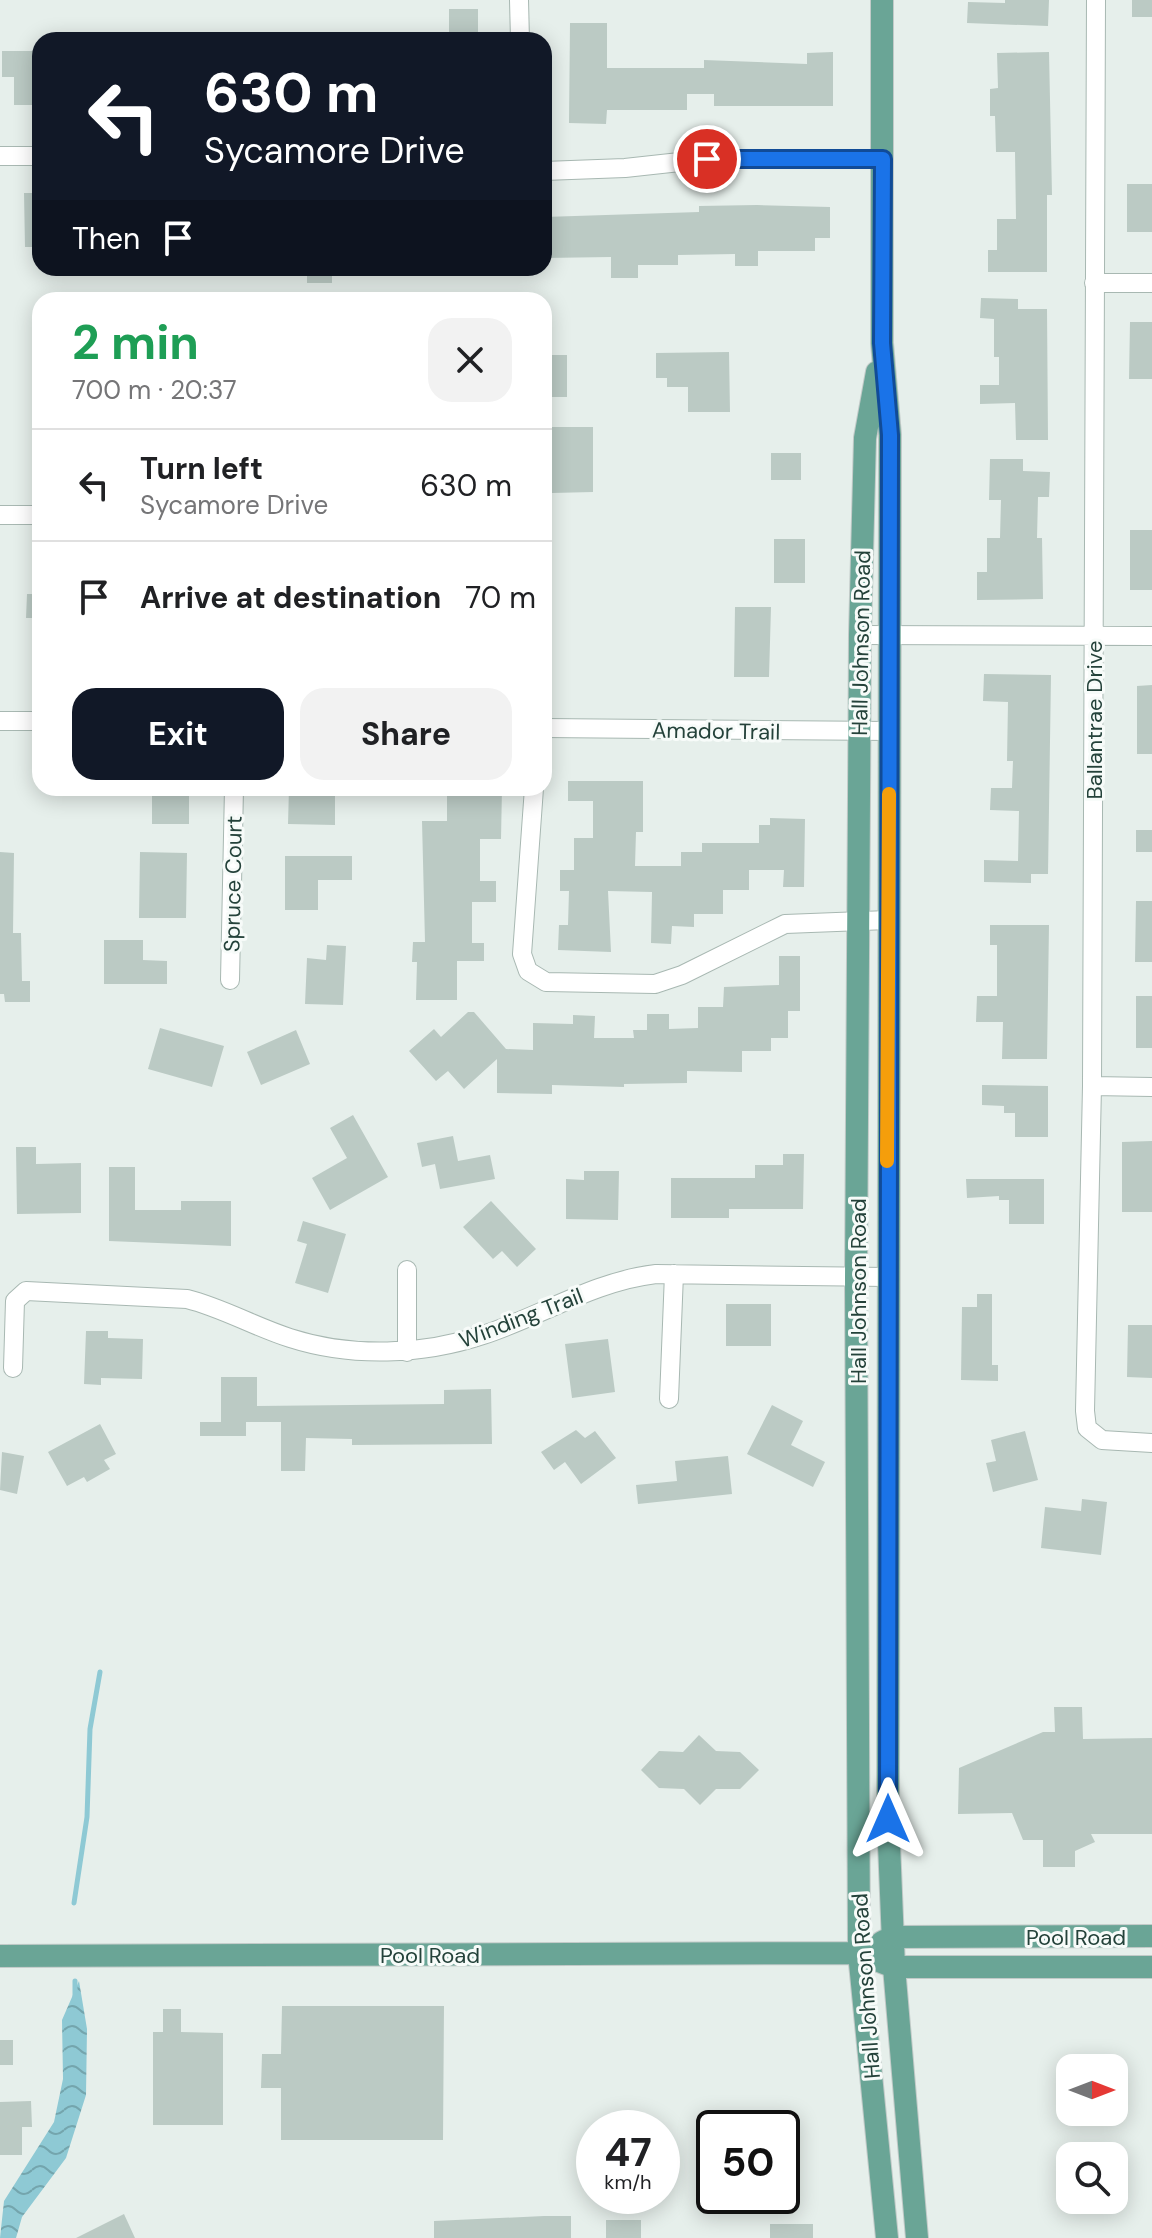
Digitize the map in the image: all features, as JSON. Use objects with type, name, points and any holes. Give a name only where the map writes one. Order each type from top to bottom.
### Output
[{"type":"main road","name":"Hall Johnson Road","points":[[882,0],[882,343],[890,435],[888,1684],[892,1937],[917,2238]]},
{"type":"main road","name":"Hall Johnson Road","points":[[882,343],[865,438],[860,635],[856,1278],[859,1953],[887,2238]]},
{"type":"main road","points":[[858,1683],[888,1684]]},
{"type":"main road","name":"Pool Road","points":[[859,1953],[892,1937],[1152,1936]]},
{"type":"main road","name":"Pool Road","points":[[0,1956],[859,1953],[894,1967],[1152,1967]]},
{"type":"street","points":[[519,0],[520,32]]},
{"type":"street","name":"Ballantrae Drive","points":[[1096,0],[1092,1086],[1085,1411],[1087,1428],[1102,1440],[1152,1443]]},
{"type":"street","points":[[0,156],[32,156]]},
{"type":"street","points":[[552,171],[625,168],[707,159],[883,159]]},
{"type":"street","points":[[1094,283],[1152,283]]},
{"type":"street","points":[[0,515],[32,515]]},
{"type":"street","points":[[860,635],[1152,636]]},
{"type":"street","points":[[0,721],[32,721]]},
{"type":"street","name":"Amador Trail","points":[[552,728],[889,731]]},
{"type":"street","name":"Spruce Court","points":[[230,980],[234,796]]},
{"type":"street","points":[[533,796],[522,954],[528,971],[546,982],[655,984],[682,975],[785,924],[888,920]]},
{"type":"street","points":[[1092,1086],[1152,1087]]},
{"type":"street","points":[[407,1270],[407,1352]]},
{"type":"street","points":[[669,1399],[674,1274]]},
{"type":"street","name":"Winding Trail","points":[[13,1368],[18,1295],[26,1291],[187,1299],[292,1339],[350,1350],[407,1352],[450,1345],[486,1334],[626,1277],[674,1274],[887,1277]]},
{"type":"water","points":[[79,1981],[87,2029],[86,2095],[66,2158],[22,2217],[16,2238],[0,2238],[4,2201],[54,2122],[63,2079],[62,2020]]},
{"type":"building","points":[[1005,0],[1049,0],[1048,26],[967,23],[968,2],[1005,3]]},
{"type":"building","points":[[1132,0],[1152,0],[1152,17],[1132,17]]},
{"type":"building","points":[[449,9],[478,9],[478,32],[449,32]]},
{"type":"building","points":[[570,23],[607,23],[607,68],[704,68],[704,60],[807,64],[807,53],[833,52],[833,106],[714,106],[714,94],[687,94],[687,110],[607,110],[606,124],[569,123]]},
{"type":"building","points":[[2,51],[32,51],[32,105],[14,105],[14,77],[2,77]]},
{"type":"building","points":[[1049,52],[1052,195],[1047,195],[1047,272],[988,272],[988,250],[997,250],[997,219],[1016,219],[1015,152],[996,152],[995,116],[990,116],[990,89],[998,88],[997,53]]},
{"type":"building","points":[[1127,184],[1152,184],[1152,232],[1127,232]]},
{"type":"building","points":[[24,193],[32,193],[32,247],[25,247]]},
{"type":"building","points":[[699,206],[830,207],[830,238],[815,238],[815,251],[758,251],[758,266],[735,266],[735,254],[678,255],[678,265],[638,265],[638,278],[611,278],[611,257],[552,258],[552,217],[699,212]]},
{"type":"building","points":[[307,276],[332,276],[332,283],[307,283]]},
{"type":"building","points":[[981,298],[1018,299],[1018,309],[1047,309],[1048,440],[1016,440],[1015,403],[980,404],[980,385],[999,385],[999,357],[994,357],[994,319],[980,318]]},
{"type":"building","points":[[1130,322],[1152,322],[1152,379],[1129,379]]},
{"type":"building","points":[[729,352],[730,412],[688,412],[688,387],[667,387],[667,378],[656,378],[656,353]]},
{"type":"building","points":[[552,355],[567,355],[567,397],[552,397]]},
{"type":"building","points":[[552,427],[593,427],[593,492],[552,493]]},
{"type":"building","points":[[771,453],[801,453],[801,480],[771,480]]},
{"type":"building","points":[[990,459],[1023,459],[1023,471],[1050,472],[1049,497],[1038,497],[1037,538],[1042,538],[1043,599],[977,600],[977,572],[987,572],[987,538],[1000,538],[1001,500],[989,500]]},
{"type":"building","points":[[1130,530],[1152,530],[1152,590],[1130,590]]},
{"type":"building","points":[[774,539],[805,539],[805,583],[774,583]]},
{"type":"building","points":[[27,594],[32,594],[32,618],[26,618]]},
{"type":"building","points":[[735,607],[771,607],[769,677],[734,677]]},
{"type":"building","points":[[984,674],[1051,675],[1048,874],[1031,874],[1031,883],[984,882],[984,860],[1018,861],[1019,811],[990,810],[991,788],[1012,788],[1013,761],[1007,761],[1008,702],[983,701]]},
{"type":"building","points":[[1152,685],[1152,754],[1137,754],[1137,686]]},
{"type":"building","points":[[568,781],[643,781],[643,832],[636,832],[635,866],[681,866],[681,852],[702,852],[702,843],[759,843],[759,825],[770,825],[770,818],[805,819],[804,887],[783,887],[784,870],[749,870],[749,890],[723,890],[723,914],[694,914],[694,927],[672,926],[671,944],[651,943],[652,892],[608,891],[611,952],[558,950],[559,925],[568,925],[569,891],[560,891],[560,870],[574,870],[574,838],[593,838],[593,801],[568,801]]},
{"type":"building","points":[[152,796],[189,796],[189,824],[152,824]]},
{"type":"building","points":[[289,796],[335,796],[335,825],[288,824]]},
{"type":"building","points":[[447,796],[502,796],[501,839],[480,839],[480,881],[496,881],[496,902],[472,902],[472,943],[484,943],[484,961],[457,961],[457,1000],[416,1000],[417,962],[412,962],[413,942],[425,942],[422,821],[447,821]]},
{"type":"building","points":[[1136,830],[1152,830],[1152,852],[1136,852]]},
{"type":"building","points":[[0,852],[14,853],[13,933],[21,933],[22,981],[30,981],[30,1002],[5,1002],[4,994],[0,994]]},
{"type":"building","points":[[140,852],[187,853],[186,918],[139,918]]},
{"type":"building","points":[[285,856],[352,856],[352,880],[318,880],[318,910],[285,910]]},
{"type":"building","points":[[1136,901],[1152,901],[1152,962],[1135,962]]},
{"type":"building","points":[[990,925],[1049,925],[1047,1059],[1002,1059],[1003,1022],[976,1022],[977,996],[997,996],[997,945],[990,945]]},
{"type":"building","points":[[104,940],[143,940],[143,960],[167,961],[167,984],[104,984]]},
{"type":"building","points":[[327,945],[346,946],[343,1005],[305,1004],[307,958],[326,960]]},
{"type":"building","points":[[779,956],[800,956],[800,1011],[788,1011],[788,1038],[771,1038],[771,1051],[742,1051],[742,1072],[687,1071],[687,1083],[624,1084],[624,1087],[552,1085],[552,1094],[497,1093],[497,1059],[464,1089],[448,1071],[436,1081],[409,1051],[434,1029],[441,1037],[468,1012],[474,1012],[506,1049],[533,1050],[533,1023],[573,1024],[573,1015],[595,1016],[594,1038],[634,1038],[633,1030],[647,1030],[647,1014],[669,1014],[669,1029],[698,1028],[698,1007],[723,1007],[724,987],[779,985]]},
{"type":"building","points":[[1136,996],[1152,996],[1152,1048],[1136,1048]]},
{"type":"building","points":[[160,1028],[224,1046],[212,1087],[148,1069]]},
{"type":"building","points":[[296,1030],[310,1064],[261,1085],[247,1052]]},
{"type":"building","points":[[982,1085],[1048,1086],[1048,1137],[1015,1137],[1015,1113],[1004,1113],[1004,1106],[982,1105]]},
{"type":"building","points":[[353,1115],[388,1177],[330,1210],[312,1178],[347,1158],[330,1128]]},
{"type":"building","points":[[453,1136],[458,1161],[490,1155],[495,1179],[440,1189],[435,1164],[422,1167],[417,1143]]},
{"type":"building","points":[[1152,1141],[1152,1212],[1122,1212],[1122,1142]]},
{"type":"building","points":[[16,1147],[36,1147],[36,1164],[81,1163],[81,1213],[17,1214]]},
{"type":"building","points":[[783,1154],[804,1154],[803,1209],[729,1209],[729,1218],[671,1218],[671,1178],[755,1178],[755,1165],[783,1165]]},
{"type":"building","points":[[109,1167],[135,1167],[135,1210],[181,1210],[181,1201],[231,1201],[231,1246],[109,1241]]},
{"type":"building","points":[[584,1171],[619,1171],[618,1220],[566,1219],[566,1179],[584,1180]]},
{"type":"building","points":[[966,1179],[1044,1179],[1044,1224],[1009,1224],[1009,1200],[999,1200],[999,1196],[967,1198]]},
{"type":"building","points":[[491,1201],[536,1249],[517,1267],[502,1251],[493,1259],[463,1227]]},
{"type":"building","points":[[303,1221],[346,1234],[328,1293],[295,1283],[307,1244],[297,1241]]},
{"type":"building","points":[[977,1294],[992,1294],[992,1365],[998,1365],[998,1381],[961,1380],[962,1307],[977,1307]]},
{"type":"building","points":[[726,1304],[771,1304],[771,1346],[726,1346]]},
{"type":"building","points":[[1128,1325],[1152,1325],[1152,1378],[1127,1377]]},
{"type":"building","points":[[86,1331],[108,1331],[108,1338],[143,1339],[142,1379],[101,1378],[101,1385],[84,1384]]},
{"type":"building","points":[[608,1339],[615,1392],[572,1398],[565,1344]]},
{"type":"building","points":[[221,1377],[257,1377],[257,1406],[444,1404],[444,1390],[491,1389],[492,1444],[352,1445],[352,1439],[306,1438],[305,1471],[281,1471],[281,1422],[246,1422],[246,1436],[200,1436],[200,1422],[221,1422]]},
{"type":"building","points":[[772,1405],[803,1421],[791,1445],[825,1462],[813,1487],[747,1454]]},
{"type":"building","points":[[100,1424],[116,1454],[104,1460],[110,1469],[87,1482],[84,1477],[67,1486],[48,1452]]},
{"type":"building","points":[[576,1430],[585,1438],[595,1431],[616,1458],[581,1484],[565,1462],[554,1470],[541,1452]]},
{"type":"building","points":[[1025,1431],[1038,1480],[993,1492],[986,1463],[996,1461],[991,1440]]},
{"type":"building","points":[[2,1452],[24,1456],[17,1494],[0,1490]]},
{"type":"building","points":[[728,1456],[732,1494],[638,1504],[636,1485],[677,1481],[675,1461]]},
{"type":"building","points":[[1082,1499],[1107,1502],[1101,1555],[1041,1548],[1045,1507],[1081,1511]]},
{"type":"building","points":[[1054,1707],[1082,1707],[1083,1739],[1152,1738],[1152,1834],[1091,1834],[1095,1842],[1075,1851],[1075,1867],[1043,1867],[1043,1840],[1023,1840],[1012,1813],[958,1814],[959,1768],[1043,1732],[1055,1732]]},
{"type":"building","points":[[699,1735],[716,1751],[740,1752],[759,1770],[740,1789],[716,1789],[700,1805],[684,1789],[659,1788],[641,1770],[659,1751],[683,1752]]},
{"type":"building","points":[[282,2006],[444,2006],[443,2140],[281,2140],[281,2088],[261,2088],[262,2054],[281,2054]]},
{"type":"building","points":[[163,2009],[181,2009],[181,2032],[223,2033],[223,2125],[153,2125],[153,2032],[163,2032]]},
{"type":"building","points":[[0,2040],[13,2040],[13,2065],[0,2065]]},
{"type":"building","points":[[31,2101],[32,2127],[22,2127],[22,2155],[0,2155],[0,2102]]},
{"type":"building","points":[[124,2214],[135,2238],[76,2238]]},
{"type":"building","points":[[571,2216],[571,2238],[434,2238],[434,2221]]},
{"type":"building","points":[[606,2220],[641,2220],[641,2238],[606,2238]]},
{"type":"building","points":[[770,2224],[813,2224],[813,2238],[770,2238]]},
{"type":"waterway","points":[[74,1903],[87,1817],[90,1729],[100,1672]]},
{"type":"waterway","points":[[75,1981],[75,1996]]},
{"type":"slow traffic","points":[[887,1161],[889,794]]},
{"type":"route","points":[[707,159],[883,159],[882,343],[890,435],[888,1819]]}]
